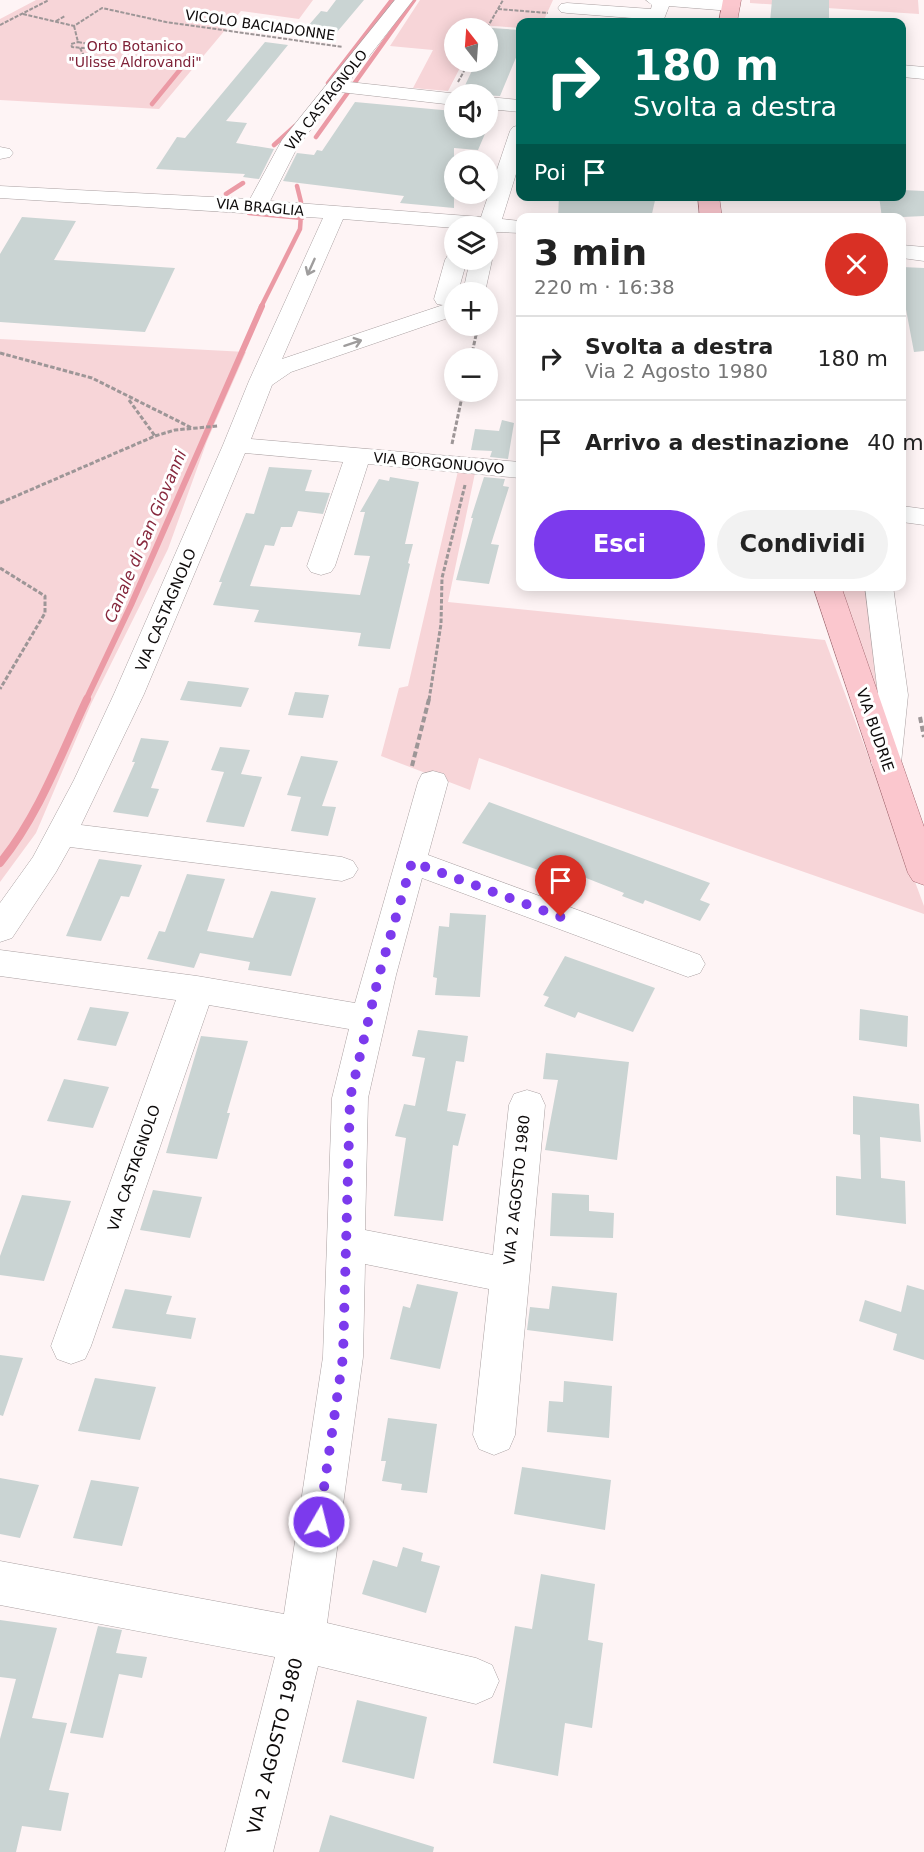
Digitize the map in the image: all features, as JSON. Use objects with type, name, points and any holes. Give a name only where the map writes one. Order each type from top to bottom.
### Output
[{"type":"main road","name":"VIA BUDRIE","points":[[829,591],[924,873]]},
{"type":"street","name":"VIA CASTAGNOLO","points":[[257,206],[289,144],[346,87],[366,50],[404,0]]},
{"type":"street","points":[[656,0],[731,9]]},
{"type":"street","points":[[566,11],[658,15],[662,0]]},
{"type":"street","points":[[906,71],[924,73]]},
{"type":"street","points":[[346,87],[444,98]]},
{"type":"street","points":[[498,104],[516,106]]},
{"type":"street","points":[[492,216],[516,143]]},
{"type":"street","name":"VIA BRAGLIA","points":[[0,192],[257,206],[444,224]]},
{"type":"street","name":"VIA CASTAGNOLO","points":[[0,929],[45,864],[129,694],[228,435],[261,381],[335,214]]},
{"type":"street","name":"VIA BRAGLIA","points":[[498,228],[516,227]]},
{"type":"street","points":[[906,252],[924,254]]},
{"type":"street","points":[[261,381],[283,367],[444,306]]},
{"type":"street","points":[[278,342],[282,352],[288,355],[322,353]]},
{"type":"street","name":"VIA BORGONUOVO","points":[[228,435],[358,456],[516,470]]},
{"type":"street","name":"VIA BORGONUOVO","points":[[321,566],[358,456]]},
{"type":"street","points":[[906,515],[924,517]]},
{"type":"street","points":[[880,591],[893,695],[886,763]]},
{"type":"street","name":"VIA 2 AGOSTO 1980","points":[[249,1852],[302,1640],[343,1357],[350,1098],[433,782]]},
{"type":"street","points":[[61,834],[342,869]]},
{"type":"street","points":[[412,862],[688,964]]},
{"type":"street","points":[[0,963],[197,989],[369,1019]]},
{"type":"street","name":"VIA CASTAGNOLO","points":[[71,1346],[197,989]]},
{"type":"street","name":"VIA 2 AGOSTO 1980","points":[[494,1435],[508,1275],[527,1104]]},
{"type":"street","name":"VIA 2 AGOSTO 1980","points":[[346,1243],[508,1275]]},
{"type":"street","points":[[0,1583],[302,1640]]},
{"type":"street","name":"VIA 2 AGOSTO 1980","points":[[302,1640],[476,1681]]},
{"type":"path","points":[[0,25],[50,0]]},
{"type":"path","points":[[493,18],[503,0]]},
{"type":"path","name":"VICOLO BACIADONNE","points":[[74,26],[102,8],[166,22],[349,48]]},
{"type":"path","points":[[498,9],[566,11]]},
{"type":"path","points":[[23,14],[74,26],[78,42]]},
{"type":"path","points":[[56,22],[64,16]]},
{"type":"path","points":[[78,42],[88,44],[80,48],[72,48],[72,44],[78,42]]},
{"type":"path","points":[[80,48],[84,56],[87,56],[91,66],[83,67],[79,57],[84,56]]},
{"type":"path","points":[[0,353],[92,378],[128,398],[193,428],[228,435]]},
{"type":"path","points":[[128,398],[155,436]]},
{"type":"path","points":[[449,453],[461,402]]},
{"type":"path","points":[[0,503],[155,436],[193,428]]},
{"type":"path","points":[[0,568],[45,596],[45,613],[0,689]]},
{"type":"green space","name":"Orto Botanico \"Ulisse Aldrovandi\"","points":[[36,0],[313,0],[299,19],[241,11],[159,109],[0,100],[0,19]]},
{"type":"green space","points":[[420,0],[553,0],[545,18],[516,18],[516,28],[498,26],[498,18],[444,18],[444,72],[458,72],[452,84],[444,84],[444,91],[413,88],[433,50],[390,46]]},
{"type":"green space","points":[[750,0],[918,0],[919,14],[750,3]]},
{"type":"green space","points":[[0,339],[246,352],[207,441],[168,549],[91,704],[36,833],[0,882]]},
{"type":"green space","points":[[458,471],[475,473],[448,602],[825,640],[924,906],[924,914],[479,758],[470,790],[381,756],[399,688],[408,686]]},
{"type":"green space","points":[[840,591],[870,591],[884,720]]},
{"type":"building","points":[[336,0],[364,0],[332,38],[301,34],[321,11],[327,12]]},
{"type":"building","points":[[772,0],[829,0],[829,18],[770,18]]},
{"type":"building","points":[[498,28],[516,30],[516,58],[500,96],[498,96],[498,84],[466,84],[471,72],[498,72]]},
{"type":"building","points":[[265,42],[288,45],[226,121],[247,123],[236,143],[274,149],[259,179],[243,177],[245,174],[156,169],[177,137],[185,138]]},
{"type":"building","points":[[355,102],[444,110],[444,138],[483,138],[478,150],[454,148],[454,150],[444,150],[444,204],[454,204],[454,208],[400,203],[404,196],[283,181],[297,153],[314,155],[317,150],[322,151]]},
{"type":"building","points":[[906,190],[924,191],[924,216],[906,217],[906,213],[881,213],[880,201],[906,201]]},
{"type":"building","points":[[559,201],[655,201],[652,213],[558,213]]},
{"type":"building","points":[[22,217],[76,221],[54,260],[175,268],[145,332],[0,322],[0,254]]},
{"type":"building","points":[[906,267],[924,268],[924,351],[914,352],[906,309]]},
{"type":"building","points":[[502,420],[514,423],[508,459],[490,457],[492,451],[471,450],[475,429],[499,431]]},
{"type":"building","points":[[269,467],[312,470],[305,491],[330,493],[323,514],[298,511],[292,527],[281,527],[274,546],[265,545],[250,586],[360,595],[370,556],[354,555],[365,512],[360,512],[379,479],[389,481],[390,477],[419,482],[405,544],[413,544],[408,563],[410,564],[390,649],[358,646],[361,633],[254,622],[259,610],[213,605],[222,582],[219,582],[246,513],[254,514]]},
{"type":"building","points":[[484,477],[505,479],[503,486],[509,487],[491,544],[499,545],[489,584],[456,580]]},
{"type":"building","points":[[188,681],[249,688],[241,707],[180,700]]},
{"type":"building","points":[[295,692],[329,695],[323,718],[288,715]]},
{"type":"building","points":[[141,738],[169,741],[151,788],[159,789],[148,817],[113,812],[135,762],[132,762]]},
{"type":"building","points":[[220,747],[250,750],[241,774],[262,777],[244,827],[206,822],[224,772],[211,770]]},
{"type":"building","points":[[301,756],[338,761],[322,806],[336,807],[328,836],[291,831],[301,797],[287,795]]},
{"type":"building","points":[[489,802],[710,883],[700,900],[710,904],[700,921],[645,900],[643,904],[622,896],[624,893],[571,872],[559,889],[535,880],[541,871],[462,843]]},
{"type":"building","points":[[99,859],[142,865],[129,897],[121,896],[101,941],[66,936]]},
{"type":"building","points":[[187,874],[225,879],[207,931],[253,938],[271,891],[316,898],[291,976],[248,970],[250,962],[200,953],[194,968],[147,959],[159,931],[165,932]]},
{"type":"building","points":[[450,913],[486,915],[480,997],[435,995],[437,978],[433,977],[439,926],[449,927]]},
{"type":"building","points":[[565,956],[655,988],[633,1032],[578,1012],[575,1018],[544,1006],[549,997],[543,995]]},
{"type":"building","points":[[90,1007],[129,1012],[116,1046],[77,1040]]},
{"type":"building","points":[[860,1009],[908,1016],[907,1047],[859,1040]]},
{"type":"building","points":[[418,1030],[468,1036],[464,1062],[456,1061],[447,1111],[466,1114],[458,1146],[453,1145],[443,1221],[394,1216],[406,1138],[395,1136],[404,1104],[415,1106],[425,1058],[412,1056]]},
{"type":"building","points":[[201,1036],[248,1041],[227,1113],[230,1113],[217,1159],[166,1153]]},
{"type":"building","points":[[546,1053],[629,1062],[617,1160],[545,1150],[558,1080],[543,1079]]},
{"type":"building","points":[[64,1079],[109,1087],[93,1128],[47,1121]]},
{"type":"building","points":[[853,1096],[919,1104],[921,1142],[880,1137],[881,1178],[905,1181],[906,1224],[836,1215],[836,1176],[861,1179],[860,1135],[853,1134]]},
{"type":"building","points":[[153,1190],[202,1197],[190,1238],[140,1230]]},
{"type":"building","points":[[552,1193],[589,1195],[589,1211],[614,1213],[613,1238],[550,1236]]},
{"type":"building","points":[[22,1195],[71,1201],[44,1281],[0,1275],[0,1256]]},
{"type":"building","points":[[417,1284],[458,1292],[440,1369],[390,1359],[403,1306],[410,1308]]},
{"type":"building","points":[[907,1285],[924,1290],[924,1360],[893,1350],[897,1334],[859,1321],[865,1300],[901,1312]]},
{"type":"building","points":[[552,1286],[617,1293],[613,1341],[527,1330],[530,1307],[549,1309]]},
{"type":"building","points":[[125,1289],[172,1296],[166,1314],[196,1318],[191,1339],[112,1328]]},
{"type":"building","points":[[0,1355],[23,1358],[3,1416],[0,1415]]},
{"type":"building","points":[[95,1378],[156,1387],[140,1440],[78,1431]]},
{"type":"building","points":[[564,1381],[612,1386],[609,1438],[547,1432],[549,1401],[563,1402]]},
{"type":"building","points":[[388,1418],[437,1424],[427,1493],[401,1490],[402,1484],[382,1481],[386,1461],[381,1461]]},
{"type":"building","points":[[522,1467],[611,1480],[605,1530],[514,1514]]},
{"type":"building","points":[[0,1478],[39,1485],[20,1538],[0,1534]]},
{"type":"building","points":[[91,1480],[139,1487],[122,1546],[73,1538]]},
{"type":"building","points":[[403,1547],[423,1553],[421,1561],[440,1566],[426,1613],[362,1594],[373,1560],[397,1567]]},
{"type":"building","points":[[541,1574],[595,1584],[588,1640],[603,1643],[592,1728],[565,1723],[558,1776],[493,1763],[515,1626],[532,1629]]},
{"type":"building","points":[[0,1620],[57,1628],[32,1718],[67,1723],[49,1790],[69,1793],[61,1831],[22,1826],[16,1852],[0,1852],[0,1739],[16,1679],[0,1677]]},
{"type":"building","points":[[98,1626],[122,1630],[116,1653],[147,1657],[142,1678],[119,1674],[103,1738],[70,1733]]},
{"type":"building","points":[[357,1700],[427,1717],[414,1779],[342,1762]]},
{"type":"building","points":[[330,1815],[434,1847],[433,1852],[319,1852]]},
{"type":"waterway","points":[[328,83],[392,0]]},
{"type":"waterway","name":"Canale di San Giovanni","points":[[316,137],[414,0]]},
{"type":"waterway","points":[[152,104],[183,66]]},
{"type":"waterway","points":[[274,145],[295,126]]},
{"type":"waterway","points":[[226,194],[243,183]]},
{"type":"waterway","name":"Canale di San Giovanni","points":[[297,186],[301,202]]},
{"type":"waterway","points":[[249,213],[301,218]]},
{"type":"waterway","name":"Canale di San Giovanni","points":[[261,307],[300,229],[301,218]]},
{"type":"waterway","name":"Canale di San Giovanni","points":[[86,700],[131,605],[262,306]]},
{"type":"waterway","name":"Canale di San Giovanni","points":[[0,863],[38,805],[87,699]]},
{"type":"route","points":[[319,1522],[343,1357],[350,1098],[379,975],[412,862],[561,917]]}]
